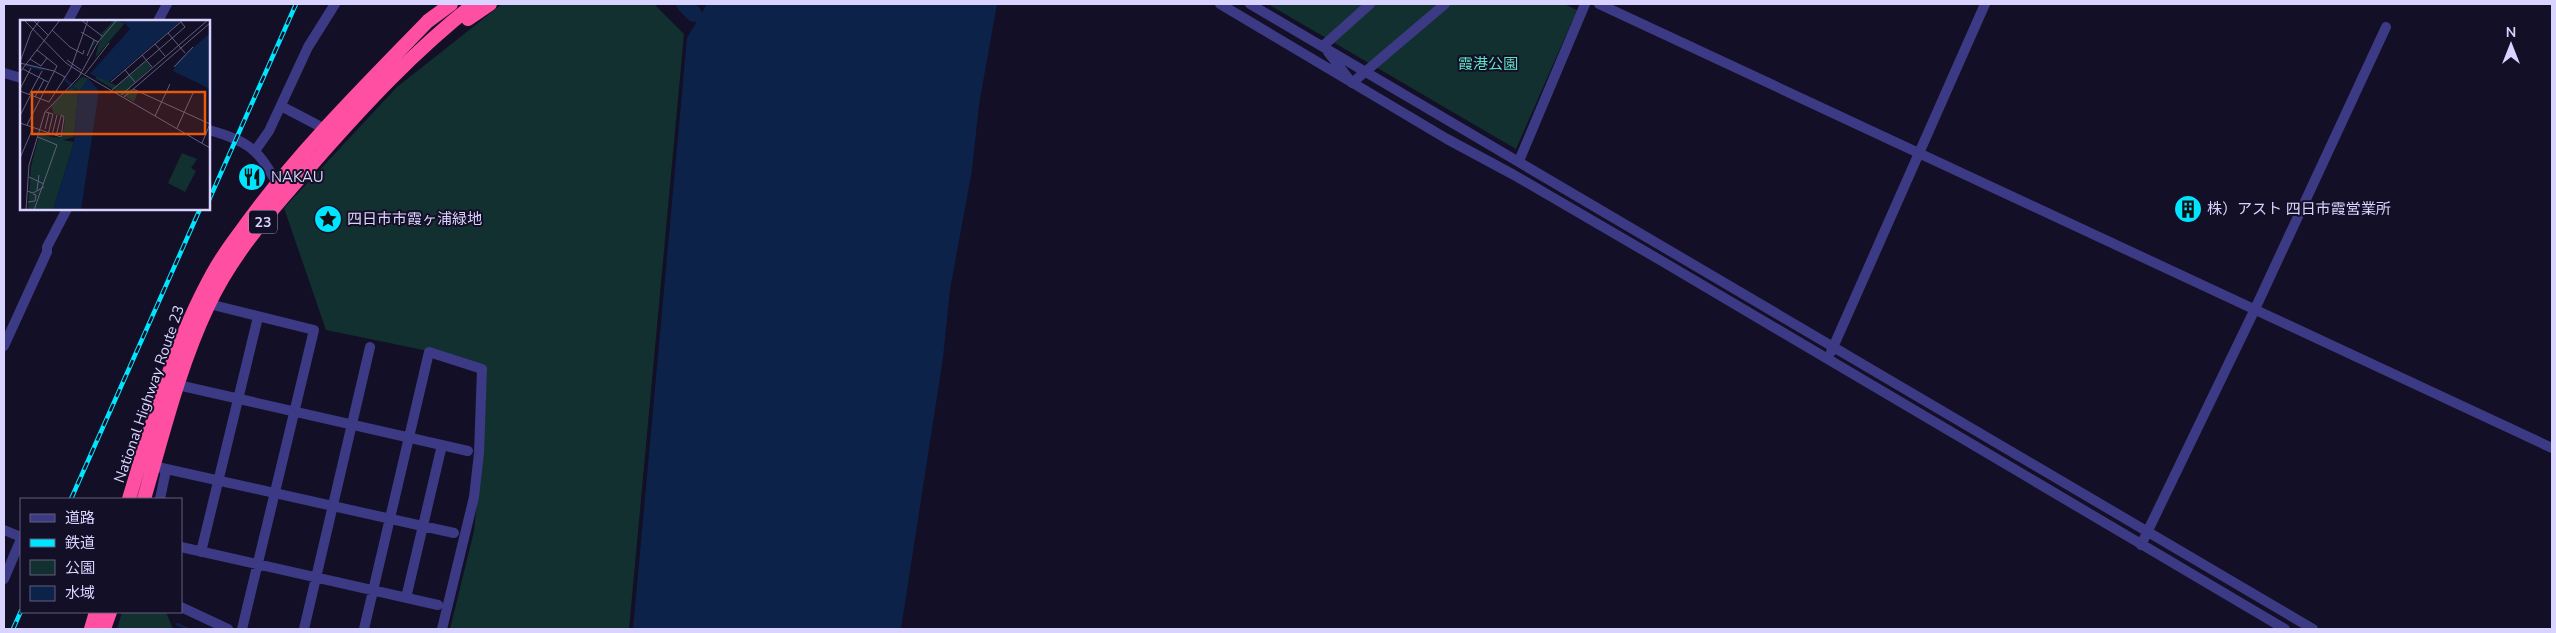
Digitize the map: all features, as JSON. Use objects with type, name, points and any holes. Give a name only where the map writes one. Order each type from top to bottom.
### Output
[{"type":"highway","points":[[428,21],[443,4]]},
{"type":"highway","name":"National Highway Route 23","points":[[129,498],[176,357],[199,301],[230,246],[277,183],[325,129],[428,21],[451,4]]},
{"type":"highway","name":"National Highway Route 23","points":[[145,498],[160,468],[178,385],[209,304],[240,252],[284,196],[391,78],[434,37],[474,4]]},
{"type":"highway","points":[[391,78],[436,42],[490,4]]},
{"type":"highway","points":[[91,629],[96,613]]},
{"type":"highway","points":[[104,629],[110,613]]},
{"type":"street","points":[[69,20],[77,4]]},
{"type":"street","points":[[159,20],[167,4]]},
{"type":"street","points":[[256,150],[281,106],[308,47],[335,4]]},
{"type":"street","points":[[1220,4],[2285,629]]},
{"type":"street","points":[[1250,4],[2313,629]]},
{"type":"street","points":[[1323,46],[1370,4]]},
{"type":"street","points":[[1352,83],[1445,4]]},
{"type":"street","points":[[1519,161],[1585,4]]},
{"type":"street","points":[[1599,4],[2552,448]]},
{"type":"street","points":[[1827,359],[1985,4]]},
{"type":"street","points":[[2141,545],[2255,309],[2386,26]]},
{"type":"street","points":[[1323,46],[1352,83]]},
{"type":"street","points":[[4,73],[20,78]]},
{"type":"street","points":[[281,106],[325,129]]},
{"type":"street","points":[[210,130],[236,138],[256,150],[284,196]]},
{"type":"street","points":[[4,346],[66,210]]},
{"type":"street","points":[[209,304],[314,330],[242,629]]},
{"type":"street","points":[[201,552],[258,317]]},
{"type":"street","points":[[304,629],[370,347]]},
{"type":"street","points":[[364,629],[429,352],[482,369],[479,453],[474,497],[442,629]]},
{"type":"street","points":[[178,385],[468,451]]},
{"type":"street","points":[[406,598],[442,445]]},
{"type":"street","points":[[160,498],[160,468],[454,533]]},
{"type":"street","points":[[4,530],[20,538]]},
{"type":"street","points":[[4,579],[20,540]]},
{"type":"street","points":[[182,547],[438,605]]},
{"type":"street","points":[[182,607],[228,629]]},
{"type":"green space","points":[[502,4],[654,4],[684,34],[629,629],[450,629],[474,531],[483,447],[487,370],[438,353],[326,330],[284,208],[397,87]]},
{"type":"green space","name":"霞港公園","points":[[1268,4],[1564,4],[1577,10],[1516,149]]},
{"type":"green space","points":[[122,613],[166,613],[173,629],[117,629]]},
{"type":"water","points":[[707,4],[997,4],[979,105],[972,170],[950,290],[943,358],[901,629],[633,629],[687,38]]},
{"type":"waterway","points":[[684,4],[694,14]]},
{"type":"waterway","points":[[177,624],[188,629]]},
{"type":"railway","points":[[210,198],[296,4]]},
{"type":"railway","points":[[71,498],[200,210]]},
{"type":"railway","points":[[13,629],[20,613]]},
{"type":"place","name":"NAKAU","points":[[252,177]]},
{"type":"place","name":"株）アスト 四日市霞営業所","points":[[2188,209]]},
{"type":"place","name":"四日市市霞ヶ浦緑地","points":[[328,219]]}]
